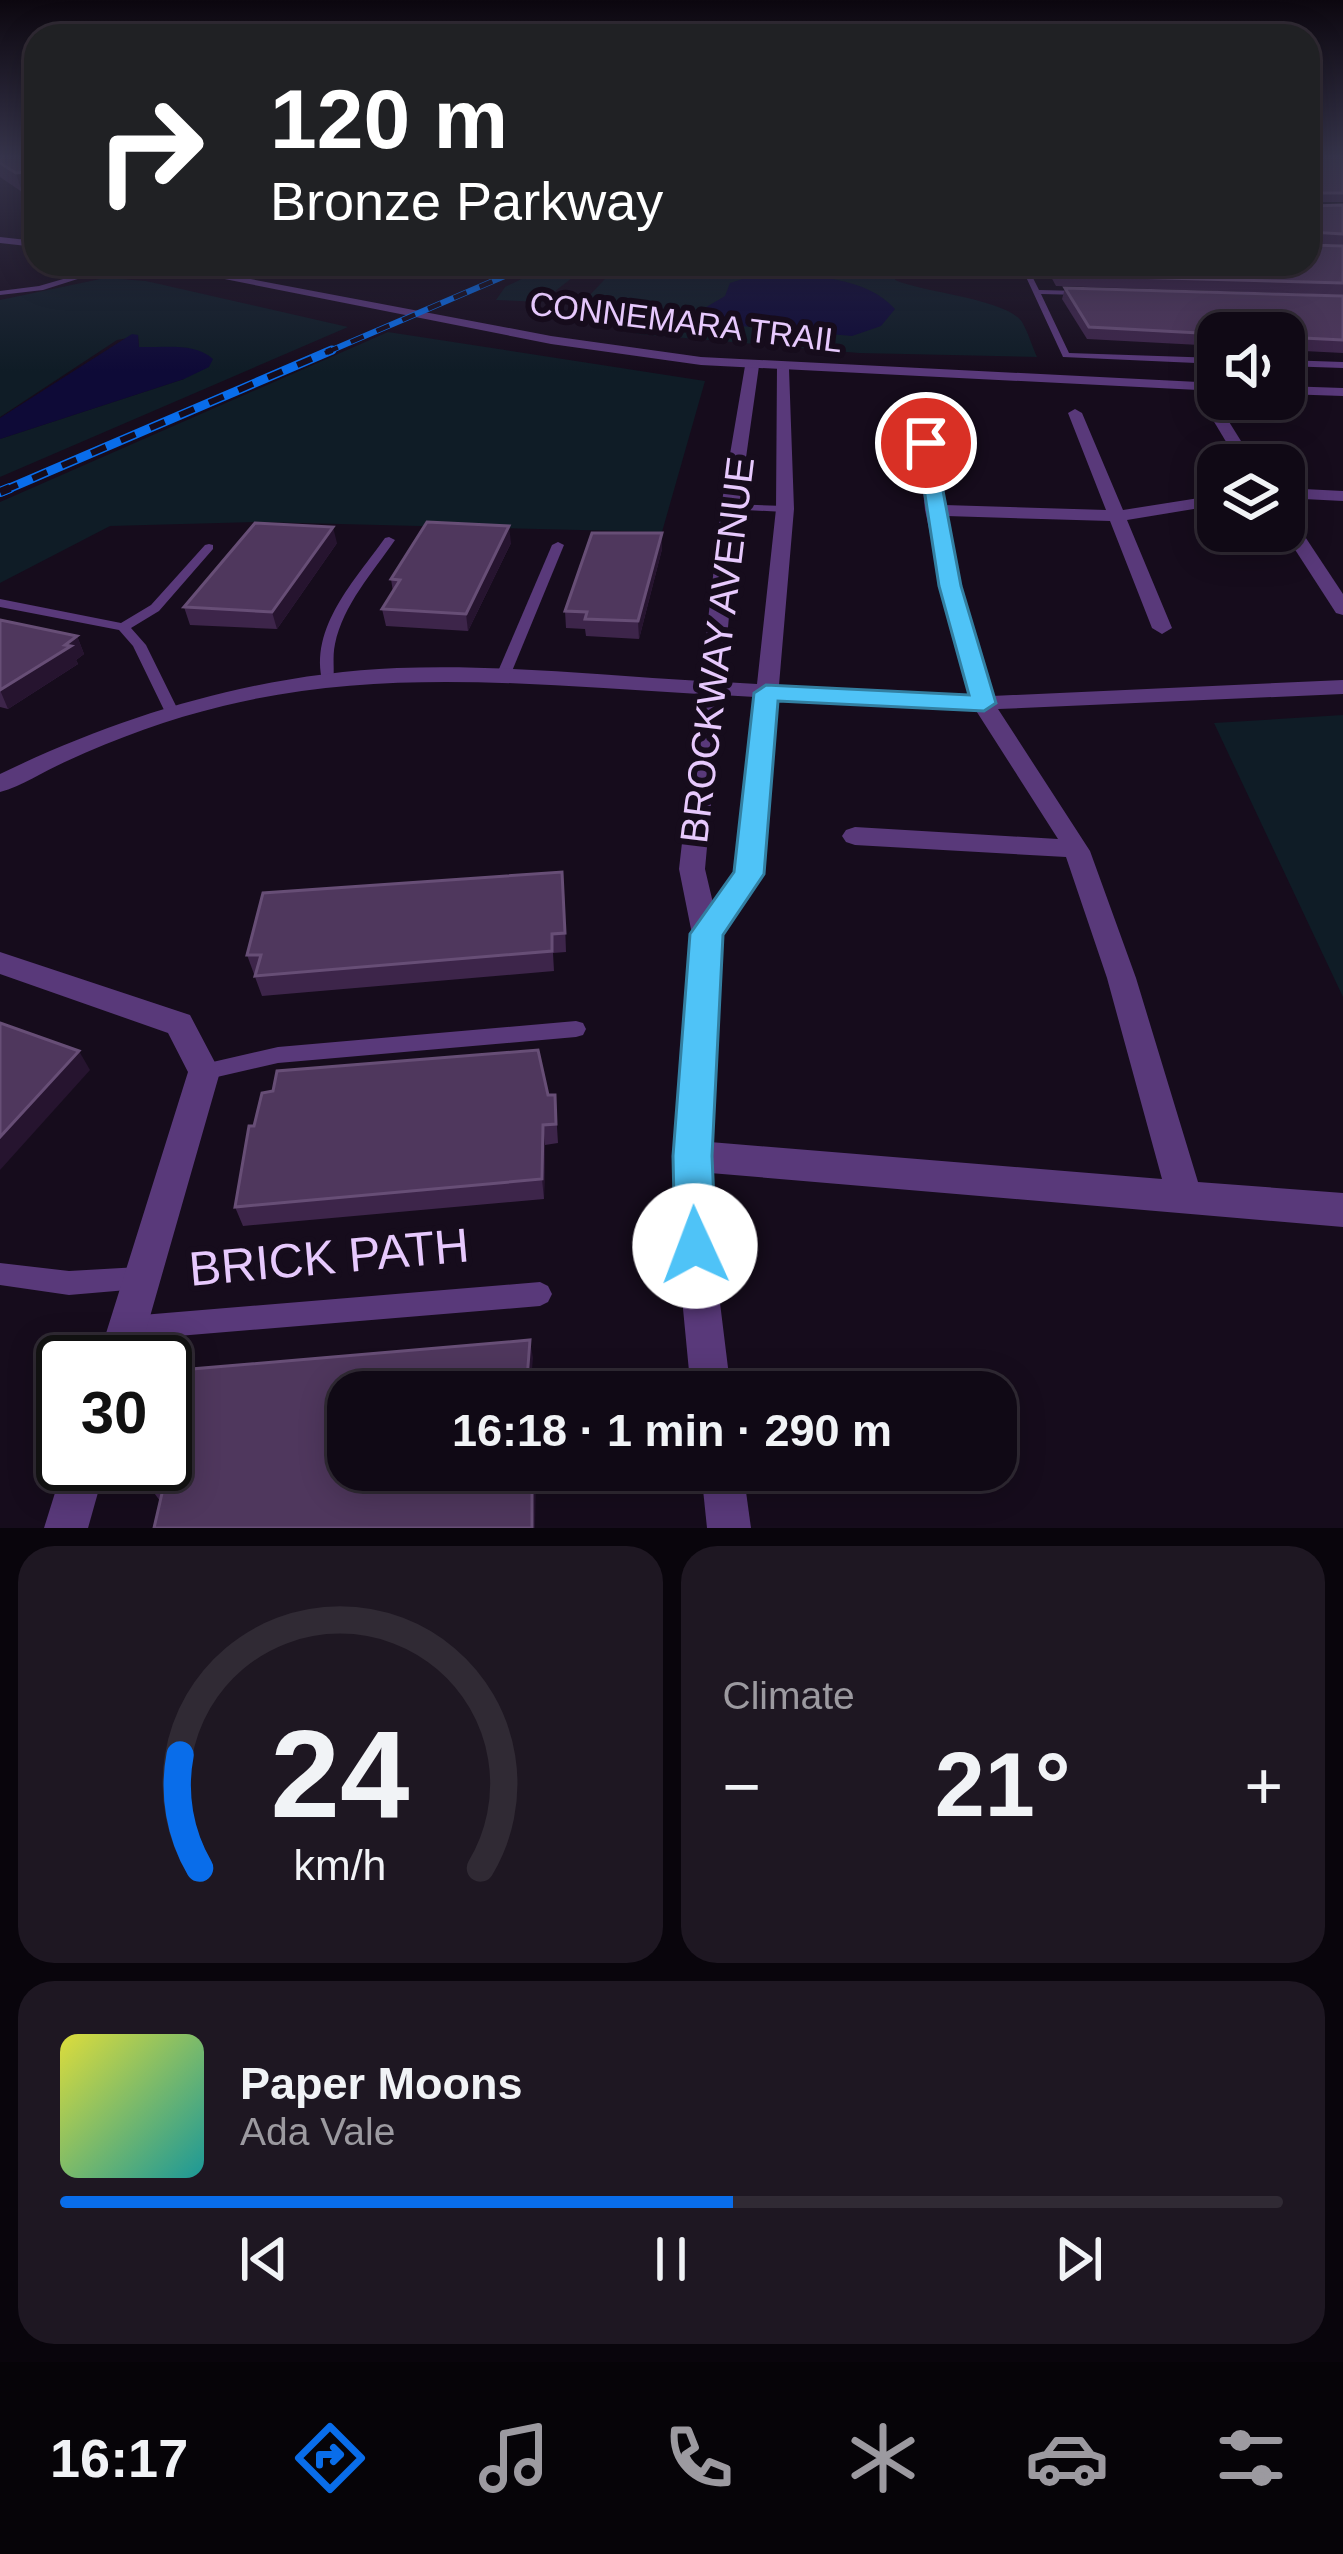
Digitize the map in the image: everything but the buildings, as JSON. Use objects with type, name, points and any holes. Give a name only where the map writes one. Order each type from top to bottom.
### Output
[{"type":"street","name":"CONNEMARA TRAIL","points":[[217,276],[591,347],[752,366],[1197,386]]},
{"type":"street","name":"BROCKWAY AVENUE","points":[[709,1371],[695,1246],[692,1156],[706,934],[692,869],[730,507],[752,366]]},
{"type":"street","name":"BROCKWAY AVENUE","points":[[706,934],[749,874],[785,509],[782,369]]},
{"type":"street","points":[[1305,391],[1343,392]]},
{"type":"street","points":[[919,409],[950,586],[984,703],[997,731],[1035,778],[1076,849],[1184,1194]]},
{"type":"street","points":[[1075,413],[1162,628]]},
{"type":"street","points":[[1221,420],[1235,444]]},
{"type":"street","points":[[1305,495],[1343,496]]},
{"type":"street","points":[[934,510],[1117,515],[1197,503]]},
{"type":"street","points":[[1305,550],[1343,608]]},
{"type":"street","points":[[4,776],[172,712],[328,680],[415,673],[984,703],[1343,686]]},
{"type":"street","points":[[855,836],[1076,849]]},
{"type":"street","points":[[0,963],[178,1024],[204,1072]]},
{"type":"street","name":"BRICK PATH","points":[[125,1335],[204,1072]]},
{"type":"street","points":[[692,1156],[1343,1210]]},
{"type":"street","points":[[66,1528],[78,1491]]},
{"type":"street","points":[[725,1491],[729,1528]]},
{"type":"lane","points":[[0,293],[40,289],[83,276]]},
{"type":"lane","points":[[1029,276],[1066,356],[1197,360]]},
{"type":"lane","points":[[1036,292],[1083,293]]},
{"type":"lane","points":[[1305,364],[1343,365]]},
{"type":"lane","points":[[730,507],[785,509]]},
{"type":"lane","points":[[328,680],[324,658],[331,628],[388,540]]},
{"type":"lane","points":[[503,676],[558,545]]},
{"type":"lane","points":[[123,627],[154,608],[208,547]]},
{"type":"lane","points":[[0,603],[123,627],[139,645],[172,712]]},
{"type":"lane","points":[[204,1072],[278,1055],[575,1029]]},
{"type":"lane","name":"BRICK PATH","points":[[0,1274],[69,1283],[142,1278]]},
{"type":"lane","name":"BRICK PATH","points":[[127,1328],[540,1294]]},
{"type":"shaded area","points":[[528,276],[575,276],[541,302],[496,300],[505,287]]},
{"type":"shaded area","points":[[608,276],[896,276],[895,280],[908,285],[1013,314],[1022,322],[1037,357],[859,353],[638,334],[606,323],[591,311],[589,296]]},
{"type":"shaded area","points":[[752,276],[810,276],[866,288],[895,309],[881,326],[852,336],[707,323],[703,309],[725,296],[730,283]]},
{"type":"shaded area","points":[[105,278],[146,281],[348,327],[0,477],[0,439],[184,379],[189,348],[139,347],[138,336],[117,340],[0,417],[0,300]]},
{"type":"shaded area","points":[[388,332],[705,381],[662,532],[259,522],[110,526],[0,583],[0,502]]},
{"type":"shaded area","points":[[132,334],[138,335],[139,347],[188,348],[213,359],[209,367],[184,379],[0,439],[0,418]]},
{"type":"shaded area","points":[[1343,715],[1343,997],[1214,723]]},
{"type":"railway","points":[[325,353],[505,276]]},
{"type":"railway","points":[[325,353],[332,350]]},
{"type":"railway","points":[[10,488],[325,353]]},
{"type":"railway","points":[[0,492],[10,488]]},
{"type":"railway","points":[[3,491],[10,488]]},
{"type":"route","points":[[695,1246],[692,1156],[706,934],[749,874],[766,693],[984,703],[950,586],[926,443]]}]
